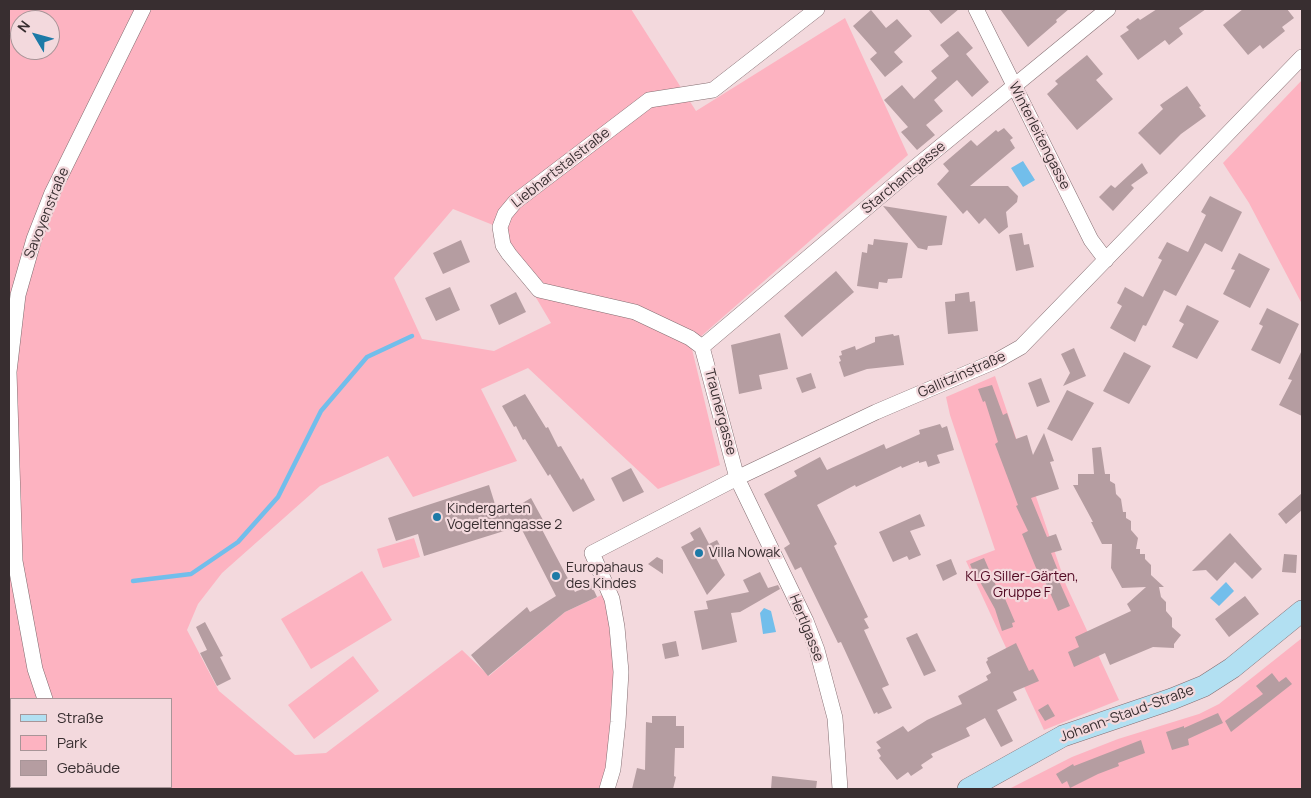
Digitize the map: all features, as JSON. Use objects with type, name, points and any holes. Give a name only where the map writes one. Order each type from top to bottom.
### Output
[{"type":"street","name":"Savoyenstraße","points":[[44,698],[35,670],[15,561],[9,372],[18,295],[34,239],[52,193],[143,9]]},
{"type":"street","name":"Liebhartstalstraße","points":[[702,348],[690,338],[635,312],[539,290],[527,278],[503,245],[501,235],[502,220],[515,202],[649,100],[713,90],[817,9]]},
{"type":"street","name":"Winterleitengasse","points":[[976,9],[1091,240],[1106,260]]},
{"type":"street","name":"Starchantgasse","points":[[702,348],[902,178],[1108,9]]},
{"type":"street","name":"Gallitzinstraße","points":[[607,789],[612,769],[618,722],[621,672],[618,628],[612,599],[592,553],[737,478],[876,412],[998,360],[1021,347],[1302,56]]},
{"type":"street","name":"Traunergasse","points":[[702,348],[737,478]]},
{"type":"street","name":"Hertlgasse","points":[[737,478],[806,621],[817,650],[835,718],[840,789]]},
{"type":"street","name":"Johann-Staud-Straße","points":[[968,789],[1063,736],[1172,699],[1204,686],[1238,663],[1302,611]]},
{"type":"green space","points":[[9,9],[631,9],[696,111],[845,18],[908,155],[691,345],[720,465],[658,489],[528,368],[481,389],[517,461],[413,497],[388,456],[320,486],[222,573],[198,604],[187,630],[219,691],[295,755],[326,753],[462,650],[489,676],[565,612],[606,593],[614,668],[609,762],[602,789],[9,789]],"holes":[[[453,209],[493,225],[551,323],[494,351],[422,339],[394,278]]]},
{"type":"green space","points":[[1302,80],[1302,304],[1249,203],[1223,163]]},
{"type":"green space","name":"KLG Siller-Gärten, Gruppe F","points":[[995,376],[1066,585],[1119,700],[1044,730],[966,561],[995,550],[950,415],[946,397]]},
{"type":"green space","points":[[414,538],[420,557],[383,568],[377,549]]},
{"type":"green space","points":[[362,571],[392,620],[311,669],[281,619]]},
{"type":"green space","points":[[1302,638],[1302,789],[1009,789],[1072,757],[1118,739],[1199,714],[1219,704]]},
{"type":"green space","points":[[353,656],[379,691],[314,739],[288,705]]},
{"type":"water","points":[[1023,161],[1035,180],[1023,187],[1011,168]]},
{"type":"water","points":[[1226,582],[1234,591],[1219,606],[1210,598]]},
{"type":"water","points":[[764,608],[771,611],[776,632],[763,634],[760,613]]},
{"type":"building","points":[[928,9],[959,9],[941,24]]},
{"type":"building","points":[[1000,9],[1069,9],[1028,47]]},
{"type":"building","points":[[1157,9],[1206,9],[1179,28],[1183,34],[1169,45],[1165,40],[1138,60],[1120,36],[1129,30],[1126,27],[1138,18],[1140,20]]},
{"type":"building","points":[[1243,9],[1287,9],[1294,18],[1282,27],[1285,31],[1263,49],[1260,45],[1248,55],[1223,25]]},
{"type":"building","points":[[871,10],[886,28],[897,19],[912,36],[894,52],[903,62],[885,77],[870,59],[877,53],[853,26]]},
{"type":"building","points":[[958,31],[973,48],[966,54],[989,82],[972,97],[957,80],[934,100],[943,111],[926,125],[935,135],[917,150],[901,132],[908,127],[884,100],[902,85],[914,99],[937,78],[931,71],[949,56],[940,45]]},
{"type":"building","points":[[1087,55],[1103,74],[1096,80],[1113,99],[1077,130],[1047,94],[1058,84],[1055,81]]},
{"type":"building","points":[[1187,86],[1206,116],[1181,134],[1160,155],[1138,133],[1163,109],[1160,105]]},
{"type":"building","points":[[1004,128],[1013,138],[1010,140],[1015,148],[970,186],[1008,186],[1018,196],[1017,202],[1006,212],[1008,227],[999,234],[985,218],[979,224],[967,210],[963,214],[937,184],[949,171],[943,164],[971,140],[977,146],[996,130],[998,132]]},
{"type":"building","points":[[1142,163],[1148,173],[1131,185],[1134,188],[1113,211],[1099,197],[1111,185],[1115,188]]},
{"type":"building","points":[[1210,196],[1242,212],[1222,252],[1205,243],[1176,296],[1164,290],[1146,326],[1143,325],[1135,342],[1110,328],[1122,306],[1117,303],[1125,287],[1143,297],[1162,260],[1158,258],[1167,242],[1188,252],[1206,215],[1201,212]]},
{"type":"building","points":[[883,206],[947,216],[942,245],[928,246],[927,250],[918,248]]},
{"type":"building","points":[[1022,233],[1024,245],[1029,244],[1034,267],[1016,271],[1009,235]]},
{"type":"building","points":[[874,239],[908,243],[902,278],[888,279],[887,283],[879,282],[878,289],[857,286],[862,252],[867,253],[868,244],[873,245]]},
{"type":"building","points":[[461,240],[470,262],[443,274],[433,253]]},
{"type":"building","points":[[1239,253],[1270,269],[1250,308],[1223,294],[1235,270],[1231,269]]},
{"type":"building","points":[[836,271],[854,292],[802,337],[784,316]]},
{"type":"building","points":[[450,287],[460,310],[436,321],[425,298]]},
{"type":"building","points":[[516,292],[526,312],[499,325],[490,305]]},
{"type":"building","points":[[969,292],[970,302],[975,301],[978,331],[948,334],[945,302],[955,301],[955,294]]},
{"type":"building","points":[[1187,305],[1219,321],[1197,359],[1172,347],[1184,324],[1179,321]]},
{"type":"building","points":[[1267,308],[1299,324],[1280,364],[1251,350],[1263,326],[1259,324]]},
{"type":"building","points":[[780,333],[788,369],[759,375],[762,389],[739,394],[731,345]]},
{"type":"building","points":[[893,334],[894,336],[899,335],[904,365],[867,369],[844,377],[839,362],[841,361],[839,356],[842,355],[841,351],[855,346],[856,350],[875,342],[875,337]]},
{"type":"building","points":[[1074,348],[1086,376],[1063,386],[1070,373],[1061,354]]},
{"type":"building","points":[[1302,350],[1302,416],[1279,405],[1292,380],[1288,379]]},
{"type":"building","points":[[1124,352],[1151,366],[1129,404],[1103,391]]},
{"type":"building","points":[[811,373],[816,388],[802,393],[796,378]]},
{"type":"building","points":[[1041,378],[1050,402],[1037,407],[1028,383]]},
{"type":"building","points":[[992,385],[1003,415],[1007,413],[1016,439],[1027,435],[1033,455],[1044,433],[1054,461],[1050,462],[1059,489],[1031,498],[1047,537],[1056,534],[1062,550],[1051,553],[1059,573],[1056,574],[1070,606],[1058,611],[1044,579],[1041,580],[1022,534],[1028,531],[1016,506],[1018,505],[995,444],[998,442],[985,401],[983,402],[978,389]]},
{"type":"building","points":[[1067,390],[1094,403],[1072,441],[1047,429]]},
{"type":"building","points":[[525,394],[546,428],[548,427],[558,447],[561,446],[581,480],[583,478],[595,500],[573,512],[550,474],[548,476],[525,439],[523,440],[516,426],[514,427],[502,406]]},
{"type":"building","points":[[940,424],[942,428],[947,426],[954,450],[937,455],[940,463],[928,467],[926,461],[919,463],[919,461],[902,468],[901,466],[856,487],[855,485],[817,505],[837,544],[834,546],[868,617],[864,619],[869,628],[864,630],[889,685],[882,688],[892,708],[874,714],[841,642],[838,643],[801,567],[795,570],[784,548],[790,544],[764,494],[797,476],[794,471],[820,457],[827,470],[884,444],[886,449],[920,434],[919,430]]},
{"type":"building","points":[[1101,447],[1105,474],[1110,474],[1110,481],[1115,484],[1116,494],[1121,499],[1123,512],[1126,512],[1126,518],[1131,521],[1131,530],[1138,538],[1136,549],[1140,549],[1140,554],[1145,554],[1145,559],[1151,565],[1151,575],[1164,587],[1159,587],[1161,597],[1166,602],[1166,611],[1172,618],[1172,627],[1181,635],[1174,644],[1174,648],[1153,647],[1110,665],[1105,653],[1074,667],[1068,652],[1079,647],[1075,637],[1131,611],[1127,604],[1146,587],[1122,588],[1111,568],[1112,544],[1102,544],[1091,522],[1093,522],[1073,485],[1078,485],[1078,474],[1094,474],[1092,448]]},
{"type":"building","points":[[631,468],[644,492],[623,502],[611,478]]},
{"type":"building","name":"Europahaus des Kindes","points":[[489,485],[499,517],[531,498],[543,520],[538,522],[575,592],[591,584],[597,597],[565,612],[488,676],[471,655],[527,607],[530,612],[556,596],[520,526],[424,556],[418,534],[396,541],[388,518]]},
{"type":"building","points":[[1302,493],[1302,510],[1286,524],[1278,514]]},
{"type":"building","points":[[920,514],[925,526],[910,531],[921,555],[909,560],[907,556],[893,562],[879,532]]},
{"type":"building","name":"Villa Nowak","points":[[700,527],[709,544],[717,540],[723,551],[715,556],[725,575],[707,595],[681,547],[694,540],[690,533]]},
{"type":"building","points":[[1230,533],[1262,569],[1252,579],[1235,562],[1217,581],[1206,570],[1192,571]]},
{"type":"building","points":[[1284,554],[1297,555],[1296,573],[1282,572]]},
{"type":"building","points":[[657,557],[663,560],[663,574],[648,564]]},
{"type":"building","points":[[984,558],[997,588],[1000,587],[1015,622],[1012,623],[1013,627],[1002,631],[995,609],[978,578],[976,579],[970,564]]},
{"type":"building","points":[[951,559],[957,574],[943,581],[936,565]]},
{"type":"building","points":[[760,572],[768,588],[778,585],[780,589],[740,612],[731,613],[737,642],[702,650],[694,611],[708,609],[706,601],[749,592],[743,580]]},
{"type":"building","points":[[1245,596],[1259,614],[1229,637],[1215,619]]},
{"type":"building","points":[[205,622],[223,656],[220,657],[231,679],[217,686],[200,653],[207,650],[196,627]]},
{"type":"building","points":[[917,633],[936,671],[924,676],[906,638]]},
{"type":"building","points":[[676,641],[679,656],[665,659],[662,644]]},
{"type":"building","points":[[1016,643],[1029,671],[1033,669],[1039,681],[1013,692],[1017,700],[997,710],[1013,741],[1001,747],[985,718],[966,728],[970,736],[931,754],[933,757],[921,765],[923,768],[911,776],[908,772],[897,780],[879,758],[881,756],[877,750],[881,748],[876,742],[903,726],[908,732],[927,720],[962,704],[958,696],[988,680],[986,676],[991,673],[986,662],[987,658]]},
{"type":"building","points":[[1272,673],[1279,682],[1286,677],[1292,684],[1231,732],[1225,721],[1263,694],[1256,686]]},
{"type":"building","points":[[1048,704],[1055,716],[1045,721],[1038,710]]},
{"type":"building","points":[[1218,713],[1223,723],[1188,739],[1189,745],[1172,750],[1166,732],[1184,726],[1184,728]]},
{"type":"building","points":[[652,716],[676,716],[676,726],[684,726],[684,748],[675,748],[674,776],[676,777],[673,789],[632,789],[637,768],[645,770],[646,722],[652,723]]},
{"type":"building","points":[[1141,740],[1145,753],[1118,763],[1119,766],[1070,788],[1067,781],[1062,784],[1056,774],[1073,764],[1074,766]]},
{"type":"building","points":[[772,776],[817,781],[816,789],[771,789]]},
{"type":"waterway","points":[[133,581],[191,574],[238,542],[278,497],[321,411],[367,357],[412,336]]},
{"type":"place","name":"Kindergarten Vogeltenngasse 2","points":[[437,517]]},
{"type":"place","name":"Villa Nowak","points":[[699,553]]},
{"type":"place","name":"Europahaus des Kindes","points":[[556,576]]}]
